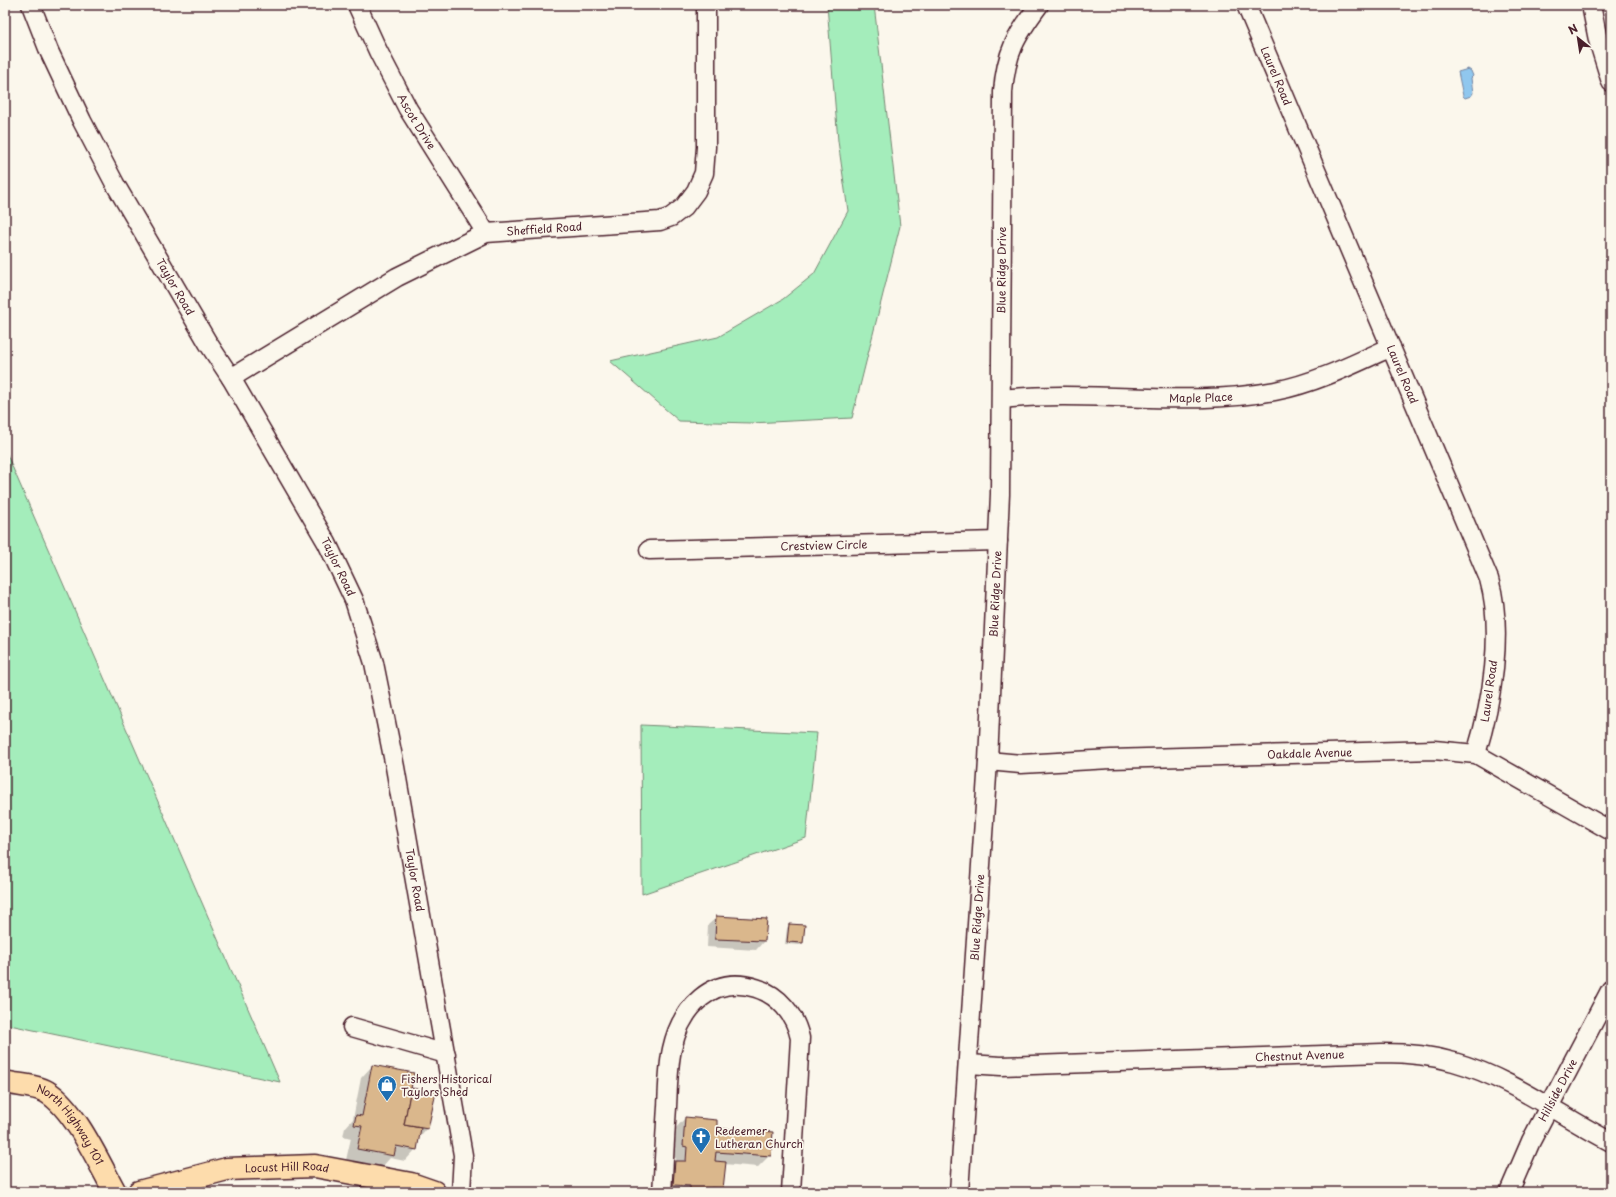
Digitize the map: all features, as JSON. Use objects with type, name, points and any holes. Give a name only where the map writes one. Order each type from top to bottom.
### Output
[{"type":"main road","name":"North Highway 101","points":[[5,1082],[46,1091],[64,1106],[93,1152],[115,1192]]},
{"type":"main road","name":"Locust Hill Road","points":[[139,1192],[227,1169],[315,1166],[411,1184],[434,1192]]},
{"type":"street","name":"Taylor Road","points":[[31,5],[49,50],[82,121],[115,184],[208,343],[231,378],[327,543],[351,594],[366,633],[374,663],[395,767],[464,1155],[460,1192]]},
{"type":"street","name":"Ascot Drive","points":[[357,5],[378,51],[408,109],[486,233]]},
{"type":"street","name":"Sheffield Road","points":[[231,378],[397,277],[486,233],[660,221],[671,217],[684,207],[700,184],[705,159],[706,5]]},
{"type":"street","name":"Blue Ridge Drive","points":[[959,1192],[988,761],[998,541],[1002,399],[1002,99],[1004,72],[1010,50],[1020,31],[1039,5]]},
{"type":"street","name":"Laurel Road","points":[[1246,5],[1461,508],[1493,592],[1496,621],[1494,661],[1484,727],[1476,754]]},
{"type":"street","points":[[1591,5],[1598,40],[1611,82]]},
{"type":"street","name":"Maple Place","points":[[1002,399],[1037,395],[1160,398],[1251,395],[1276,391],[1310,381],[1361,361],[1391,347]]},
{"type":"street","name":"Crestview Circle","points":[[649,550],[998,541]]},
{"type":"street","name":"Oakdale Avenue","points":[[988,761],[1021,764],[1111,759],[1434,750],[1476,754],[1611,831]]},
{"type":"street","points":[[662,1192],[669,1071],[672,1048],[678,1033],[694,1004],[706,992],[722,986],[741,984],[758,988],[776,998],[788,1010],[797,1024],[800,1038],[791,1192]]},
{"type":"street","name":"Hillside Drive","points":[[1509,1192],[1531,1141],[1611,989]]},
{"type":"street","points":[[352,1027],[446,1054]]},
{"type":"street","name":"Chestnut Avenue","points":[[968,1064],[1002,1066],[1408,1053],[1454,1062],[1487,1074],[1511,1085],[1611,1142]]},
{"type":"green space","points":[[827,5],[874,5],[900,226],[852,418],[751,423],[679,421],[610,361],[718,337],[783,299],[814,274],[848,211],[838,141]]},
{"type":"green space","points":[[5,450],[280,1082],[5,1024]]},
{"type":"green space","points":[[641,725],[817,733],[806,838],[642,894]]},
{"type":"water","points":[[1468,69],[1471,71],[1473,76],[1471,78],[1473,93],[1471,96],[1465,98],[1463,96],[1458,72]]},
{"type":"building","points":[[716,916],[767,919],[765,941],[715,939]]},
{"type":"building","points":[[789,924],[805,925],[803,943],[787,942]]},
{"type":"building","name":"Fishers Historical Taylors Shed","points":[[372,1065],[414,1073],[404,1125],[421,1128],[417,1150],[396,1146],[394,1156],[357,1149],[362,1126],[354,1125],[356,1115],[362,1116]]},
{"type":"building","points":[[411,1088],[436,1092],[428,1129],[404,1125]]},
{"type":"building","name":"Redeemer Lutheran Church","points":[[685,1117],[717,1120],[717,1128],[773,1132],[771,1156],[716,1152],[715,1161],[726,1162],[723,1189],[711,1188],[711,1192],[690,1192],[690,1186],[673,1185],[675,1161],[686,1161],[687,1147],[683,1146]]},
{"type":"place","name":"Fishers Historical Taylors Shed","points":[[387,1102]]},
{"type":"place","name":"Redeemer Lutheran Church","points":[[701,1154]]}]
